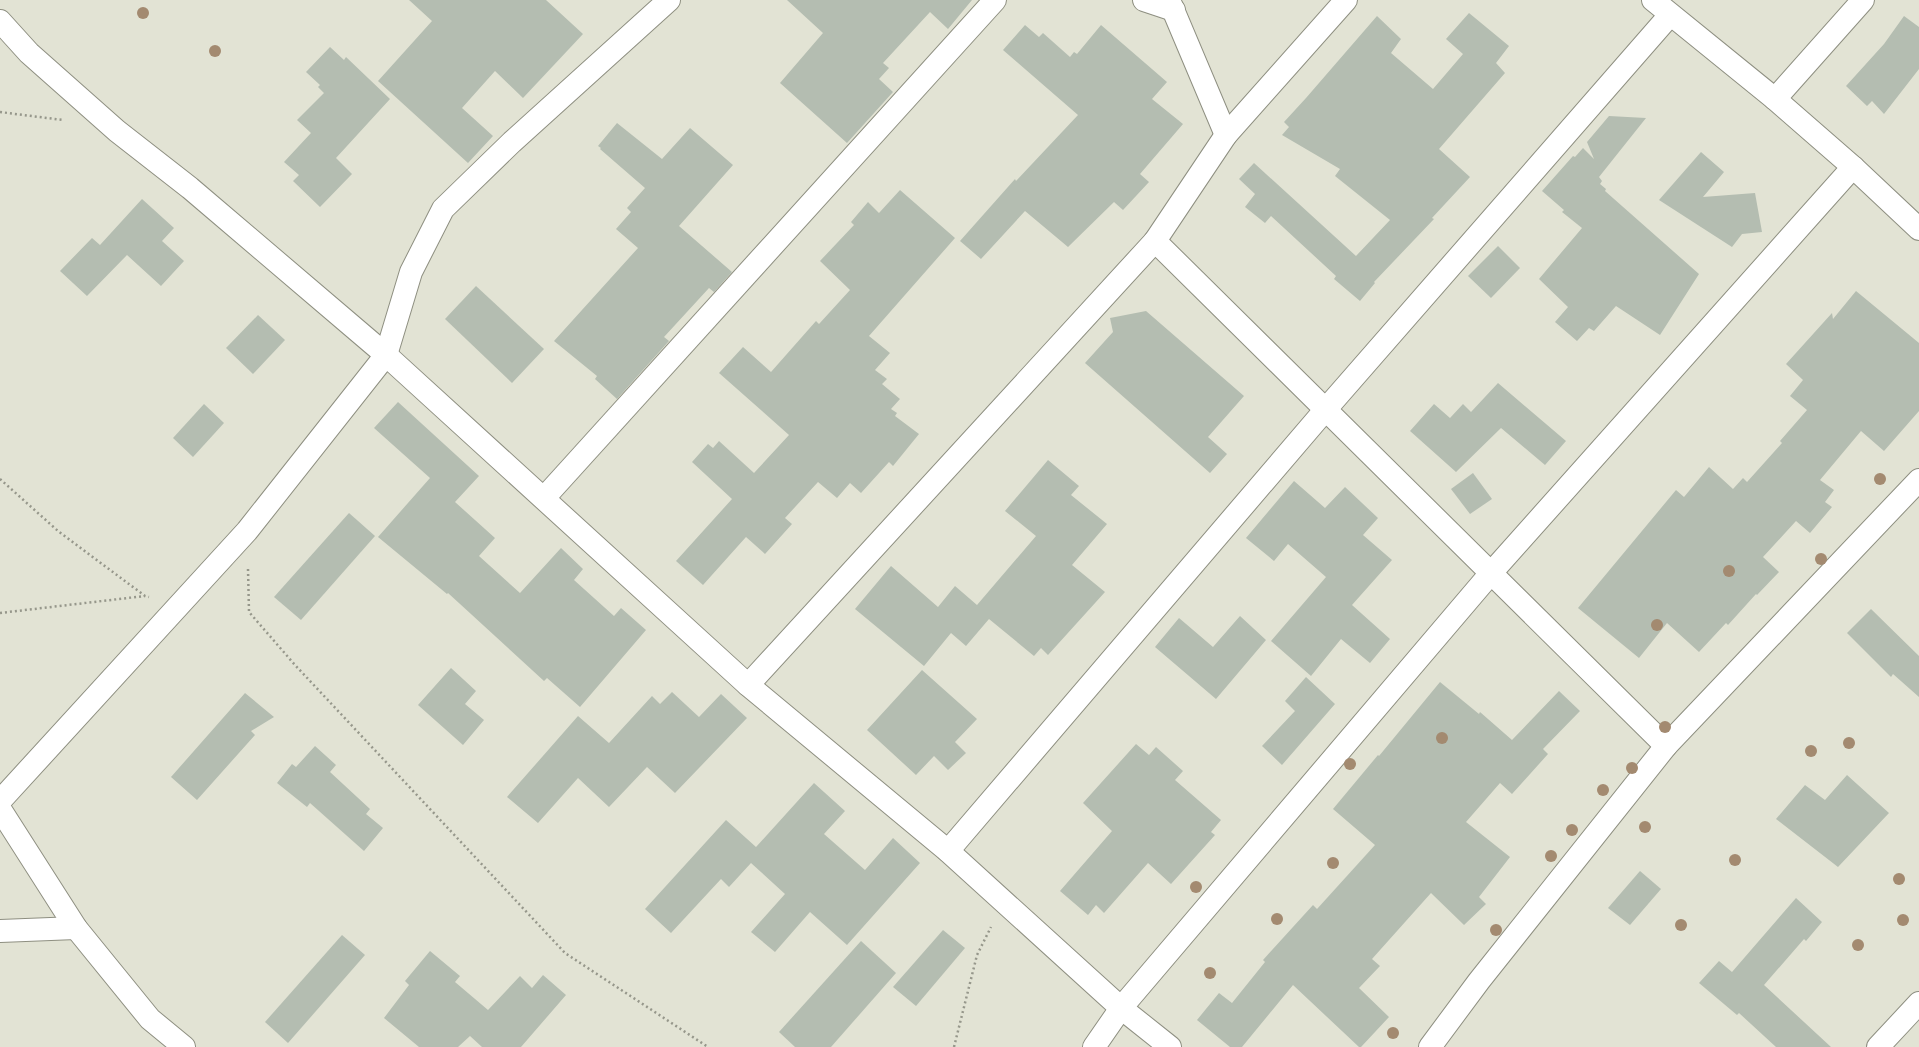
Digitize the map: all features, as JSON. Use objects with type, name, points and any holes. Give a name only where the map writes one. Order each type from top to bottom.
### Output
[{"type":"street","points":[[0,801],[247,531],[386,355],[411,272],[443,209],[512,142],[669,0]]},
{"type":"street","points":[[544,498],[995,0]]},
{"type":"street","points":[[1144,0],[1172,5],[1226,135]]},
{"type":"street","points":[[748,686],[1155,241],[1226,135],[1346,0]]},
{"type":"street","points":[[1653,0],[1776,99],[1919,229]]},
{"type":"street","points":[[1776,99],[1863,0]]},
{"type":"street","points":[[948,851],[1326,409],[1670,15]]},
{"type":"street","points":[[0,21],[29,53],[117,131],[190,188],[386,355],[748,686],[948,851],[1121,1008],[1170,1047]]},
{"type":"street","points":[[1094,1047],[1121,1008],[1490,573],[1853,168]]},
{"type":"street","points":[[1155,241],[1666,746]]},
{"type":"street","points":[[1430,1047],[1479,981],[1666,746],[1919,480]]},
{"type":"street","points":[[0,810],[76,928],[150,1019],[184,1047]]},
{"type":"street","points":[[0,931],[76,928]]},
{"type":"street","points":[[1878,1047],[1919,1003]]},
{"type":"path","points":[[0,112],[69,121]]},
{"type":"path","points":[[0,479],[58,531],[145,596]]},
{"type":"path","points":[[247,531],[249,612],[295,665],[565,953],[708,1047]]},
{"type":"path","points":[[0,613],[145,596],[181,602]]},
{"type":"path","points":[[954,1047],[977,955],[1003,901]]},
{"type":"building","points":[[409,0],[546,0],[583,34],[523,98],[495,71],[462,108],[493,136],[468,163],[378,81],[432,21]]},
{"type":"building","points":[[787,0],[972,0],[948,29],[930,12],[883,63],[889,68],[879,79],[893,92],[847,143],[780,83],[823,33]]},
{"type":"building","points":[[1469,13],[1509,46],[1496,63],[1505,73],[1439,149],[1470,177],[1432,218],[1434,219],[1374,282],[1375,283],[1360,301],[1334,279],[1336,276],[1271,216],[1265,223],[1245,207],[1255,194],[1239,179],[1254,163],[1356,256],[1390,220],[1335,176],[1340,169],[1282,135],[1289,127],[1284,122],[1377,16],[1401,39],[1391,53],[1433,89],[1463,54],[1446,39]]},
{"type":"building","points":[[1904,16],[1919,27],[1919,69],[1884,114],[1872,101],[1867,106],[1846,86],[1884,44]]},
{"type":"building","points":[[1025,25],[1039,37],[1043,33],[1070,57],[1074,52],[1077,54],[1101,25],[1167,82],[1152,99],[1183,124],[1140,174],[1149,182],[1123,210],[1114,202],[1068,247],[1025,211],[981,259],[960,241],[1015,179],[1016,181],[1078,115],[1003,50]]},
{"type":"building","points":[[330,47],[344,60],[346,57],[390,99],[336,158],[352,174],[320,207],[293,181],[299,175],[284,162],[311,133],[297,120],[324,93],[318,87],[320,85],[306,72]]},
{"type":"building","points":[[1609,116],[1646,118],[1599,177],[1602,181],[1600,184],[1606,189],[1605,191],[1699,274],[1660,335],[1616,306],[1594,331],[1589,328],[1577,341],[1555,322],[1568,307],[1539,279],[1582,228],[1562,212],[1564,210],[1542,191],[1573,156],[1575,157],[1583,148],[1594,159],[1587,142]]},
{"type":"building","points":[[617,123],[662,159],[690,128],[733,165],[679,226],[732,272],[714,292],[709,288],[664,337],[669,341],[617,399],[595,379],[597,376],[554,341],[638,248],[616,229],[631,212],[627,208],[645,188],[598,146]]},
{"type":"building","points":[[1701,152],[1724,172],[1703,197],[1755,193],[1762,232],[1742,234],[1732,247],[1659,200]]},
{"type":"building","points":[[900,190],[955,238],[869,336],[890,353],[875,370],[887,379],[882,384],[900,399],[891,409],[897,413],[895,416],[919,434],[893,466],[889,462],[861,493],[850,483],[837,498],[818,482],[785,518],[792,524],[765,554],[746,537],[703,585],[676,561],[732,499],[692,462],[708,444],[713,448],[719,441],[754,473],[789,435],[719,373],[743,347],[771,372],[816,321],[819,324],[850,290],[820,261],[854,225],[851,222],[868,202],[879,213]]},
{"type":"building","points":[[142,199],[174,228],[162,241],[184,261],[161,286],[127,255],[87,296],[60,271],[92,238],[100,245]]},
{"type":"building","points":[[1498,246],[1520,268],[1491,298],[1468,276]]},
{"type":"building","points":[[476,286],[544,349],[512,383],[445,319]]},
{"type":"building","points":[[1856,291],[1919,343],[1919,411],[1884,451],[1861,431],[1820,480],[1834,490],[1825,502],[1832,507],[1810,533],[1796,521],[1763,557],[1779,572],[1757,595],[1756,594],[1728,625],[1726,623],[1699,652],[1667,623],[1639,658],[1578,608],[1676,490],[1684,497],[1709,467],[1733,489],[1743,478],[1747,482],[1782,443],[1780,441],[1807,410],[1790,396],[1803,380],[1786,364],[1832,313],[1833,319]]},
{"type":"building","points":[[1146,311],[1244,396],[1208,437],[1227,454],[1210,473],[1085,363],[1113,332],[1110,318]]},
{"type":"building","points":[[258,315],[285,340],[253,374],[226,348]]},
{"type":"building","points":[[1498,383],[1566,441],[1545,465],[1501,428],[1456,472],[1410,431],[1434,404],[1450,418],[1463,404],[1471,412]]},
{"type":"building","points":[[398,402],[479,476],[455,502],[495,538],[479,556],[520,593],[561,548],[583,569],[574,580],[614,616],[621,608],[646,630],[580,707],[547,678],[544,681],[448,593],[447,594],[378,537],[430,478],[374,428]]},
{"type":"building","points":[[204,404],[224,423],[193,457],[173,438]]},
{"type":"building","points":[[1048,460],[1079,486],[1071,495],[1107,524],[1072,565],[1105,592],[1048,655],[1041,648],[1034,656],[989,619],[966,646],[951,633],[924,666],[855,609],[891,566],[938,607],[955,586],[977,605],[1036,536],[1005,511]]},
{"type":"building","points":[[1473,473],[1492,499],[1470,514],[1451,489]]},
{"type":"building","points":[[1294,481],[1325,508],[1345,487],[1378,518],[1363,535],[1392,560],[1352,605],[1390,639],[1370,663],[1341,639],[1311,676],[1271,641],[1326,577],[1288,544],[1274,561],[1246,538]]},
{"type":"building","points":[[349,513],[375,536],[301,620],[274,597]]},
{"type":"building","points":[[1871,609],[1919,656],[1919,697],[1893,674],[1891,677],[1847,633]]},
{"type":"building","points":[[1240,616],[1266,640],[1216,699],[1155,647],[1179,618],[1213,647]]},
{"type":"building","points":[[451,668],[476,691],[465,704],[484,720],[463,745],[418,705]]},
{"type":"building","points":[[922,670],[977,719],[955,742],[966,753],[948,770],[934,756],[916,775],[867,730]]},
{"type":"building","points":[[1306,677],[1335,704],[1282,765],[1262,746],[1295,711],[1285,701]]},
{"type":"building","points":[[1440,682],[1479,714],[1480,712],[1512,740],[1559,691],[1580,711],[1543,749],[1548,754],[1512,794],[1500,783],[1466,822],[1510,857],[1479,897],[1486,904],[1464,925],[1431,893],[1372,959],[1380,966],[1359,988],[1389,1017],[1361,1047],[1359,1047],[1293,985],[1242,1047],[1230,1047],[1197,1020],[1219,993],[1232,1003],[1265,962],[1263,960],[1313,905],[1317,909],[1375,845],[1333,809]]},
{"type":"building","points":[[672,692],[699,717],[721,694],[747,718],[675,793],[647,767],[609,807],[578,778],[538,823],[507,797],[578,716],[609,743],[652,696],[660,704]]},
{"type":"building","points":[[245,693],[274,717],[251,731],[255,735],[197,800],[171,777]]},
{"type":"building","points":[[1136,744],[1149,755],[1156,747],[1183,771],[1175,780],[1221,820],[1211,832],[1215,835],[1171,884],[1148,863],[1104,913],[1096,905],[1088,915],[1060,891],[1112,831],[1083,803]]},
{"type":"building","points":[[315,746],[336,765],[330,772],[370,809],[366,814],[383,828],[364,851],[310,803],[307,807],[277,783],[292,764],[296,767]]},
{"type":"building","points":[[1847,775],[1889,813],[1838,867],[1776,819],[1805,785],[1825,800]]},
{"type":"building","points":[[814,783],[845,811],[824,834],[865,870],[893,838],[920,863],[847,945],[810,912],[775,952],[751,932],[785,894],[751,863],[729,887],[721,879],[671,933],[645,909],[726,820],[756,847]]},
{"type":"building","points":[[1640,871],[1661,889],[1630,925],[1608,908]]},
{"type":"building","points":[[1796,898],[1822,922],[1806,941],[1804,939],[1764,985],[1831,1047],[1776,1047],[1739,1013],[1737,1015],[1699,983],[1719,961],[1732,972]]},
{"type":"building","points":[[943,930],[965,948],[916,1006],[893,987]]},
{"type":"building","points":[[342,935],[365,955],[288,1043],[265,1022]]},
{"type":"building","points":[[861,941],[896,973],[831,1047],[795,1047],[779,1032]]},
{"type":"building","points":[[430,951],[460,976],[455,982],[488,1010],[520,976],[532,988],[543,975],[566,995],[521,1047],[482,1047],[470,1036],[458,1047],[419,1047],[384,1018],[409,985],[405,981]]}]
